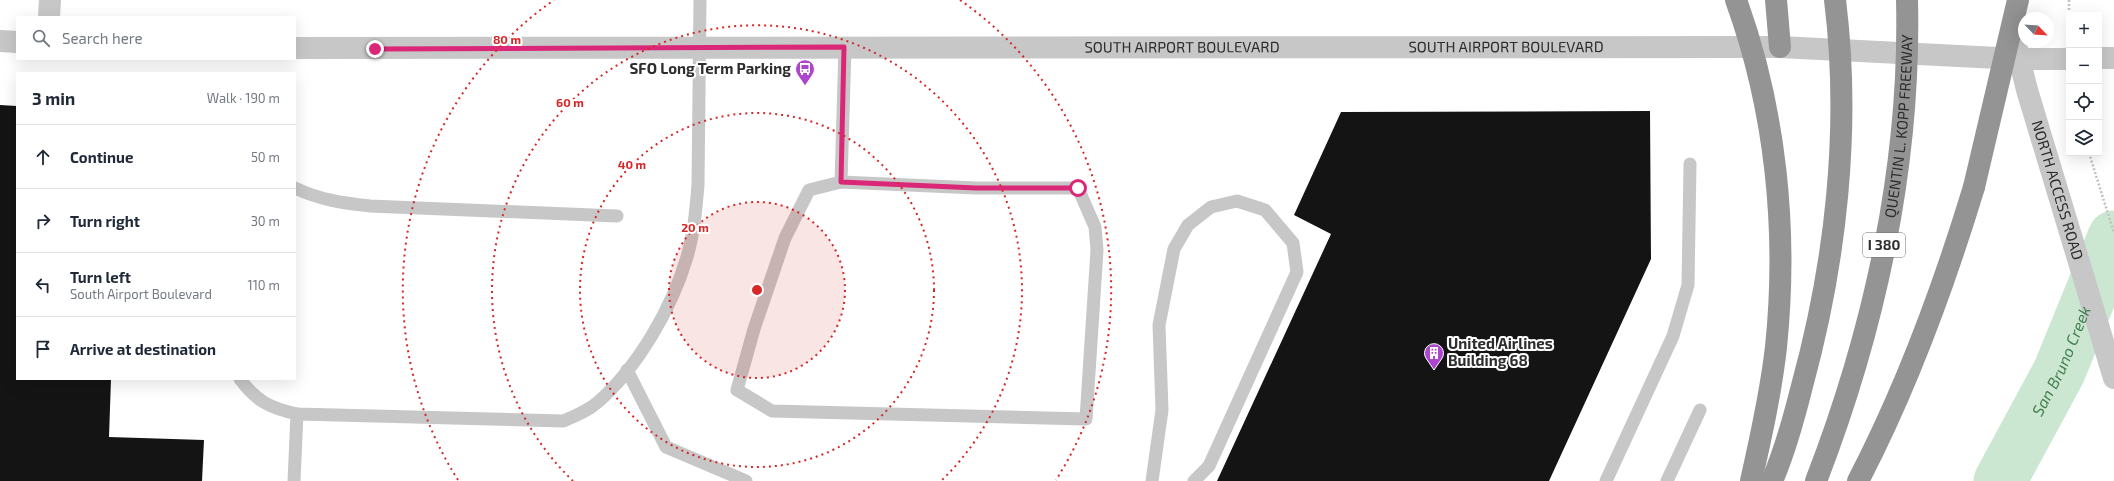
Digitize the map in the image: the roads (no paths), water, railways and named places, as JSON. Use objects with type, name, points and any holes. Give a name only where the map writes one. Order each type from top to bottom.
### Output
[{"type":"highway","points":[[1736,0],[1762,84],[1773,148],[1778,212],[1780,285],[1776,347],[1766,415],[1751,481]]},
{"type":"highway","points":[[1776,0],[1780,47]]},
{"type":"highway","points":[[1772,481],[1792,424],[1810,360],[1824,293],[1834,226],[1840,156],[1842,89],[1835,0]]},
{"type":"highway","name":"QUENTIN L. KOPP FREEWAY","points":[[1816,481],[1834,434],[1854,369],[1872,303],[1887,232],[1898,165],[1904,99],[1907,0]]},
{"type":"highway","points":[[1974,187],[1993,99],[2009,0]]},
{"type":"highway","points":[[1858,481],[1909,375],[1934,312],[1974,187],[2018,0]]},
{"type":"street","points":[[50,0],[50,16]]},
{"type":"street","name":"NORTH ACCESS ROAD","points":[[2009,0],[2018,59],[2114,378]]},
{"type":"street","points":[[0,41],[16,42]]},
{"type":"street","name":"SOUTH AIRPORT BOULEVARD","points":[[296,48],[1780,47],[2018,59],[2066,59]]},
{"type":"lane","points":[[241,380],[260,401],[278,410],[297,414],[563,421],[580,414],[598,403],[627,370],[648,342],[669,302],[687,257],[696,213],[698,185],[700,0]]},
{"type":"lane","points":[[841,182],[844,47]]},
{"type":"lane","points":[[1606,481],[1672,336],[1688,285],[1690,164]]},
{"type":"lane","points":[[841,182],[976,188],[1078,188],[1095,227],[1097,250],[1086,419],[772,412],[737,390],[772,275],[785,238],[809,190],[841,182]]},
{"type":"lane","points":[[296,188],[313,196],[334,202],[370,206],[617,216]]},
{"type":"lane","points":[[1152,481],[1162,410],[1159,325],[1174,249],[1188,225],[1205,211],[1211,207],[1237,201],[1265,210],[1293,243],[1297,272],[1209,466],[1194,481]]},
{"type":"lane","points":[[627,370],[666,447],[746,481]]},
{"type":"lane","points":[[1667,481],[1700,410]]},
{"type":"lane","points":[[294,481],[297,414]]},
{"type":"waterway","name":"San Bruno Creek","points":[[2000,481],[2059,372],[2114,237]]},
{"type":"place","name":"SFO Long Term Parking","points":[[805,86]]},
{"type":"place","name":"United Airlines Building 68","points":[[1434,370]]}]
